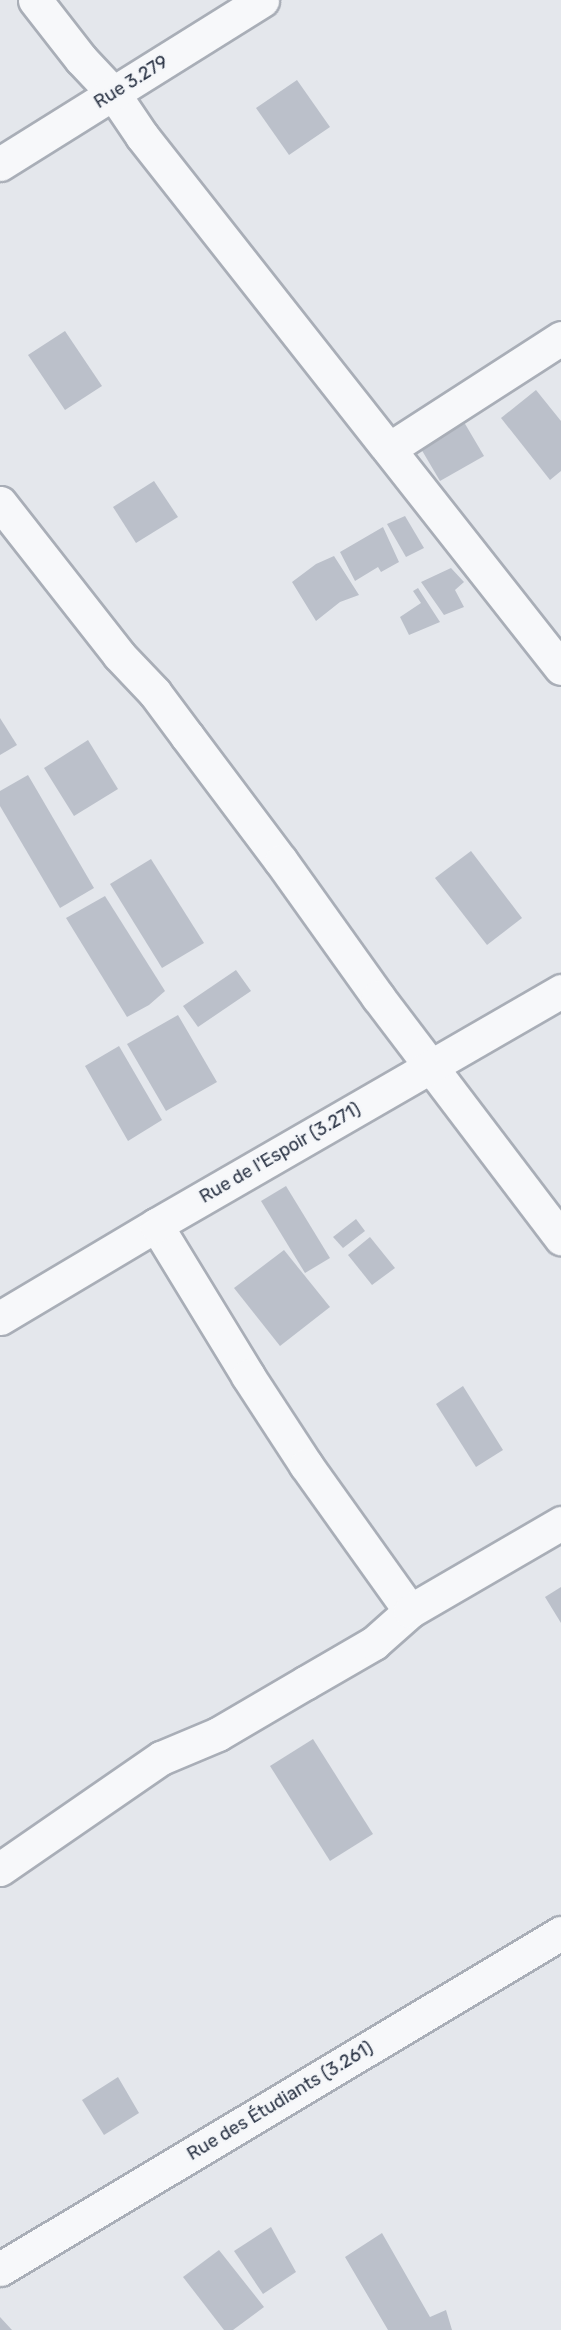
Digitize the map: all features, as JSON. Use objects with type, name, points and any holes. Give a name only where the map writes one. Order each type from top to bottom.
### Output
[{"type":"street","points":[[35,0],[81,59],[113,93],[142,136],[561,668]]},
{"type":"street","name":"Rue 3.279","points":[[0,164],[262,0]]},
{"type":"street","points":[[389,449],[561,338]]},
{"type":"street","points":[[0,503],[119,655],[154,693],[187,736],[561,1238]]},
{"type":"street","name":"Rue de l'Espoir (3.271)","points":[[0,1318],[561,991]]},
{"type":"street","points":[[156,1225],[248,1376],[410,1611]]},
{"type":"street","points":[[0,1869],[161,1758],[218,1734],[374,1643],[410,1611],[561,1523]]},
{"type":"street","name":"Rue des Étudiants (3.261)","points":[[0,2269],[561,1933]]},
{"type":"building","points":[[297,80],[330,127],[289,155],[256,108]]},
{"type":"building","points":[[65,331],[102,386],[65,410],[28,355]]},
{"type":"building","points":[[536,390],[561,421],[561,471],[550,480],[501,418]]},
{"type":"building","points":[[461,417],[484,456],[440,481],[417,442]]},
{"type":"building","points":[[154,481],[178,517],[136,543],[113,507]]},
{"type":"building","points":[[405,516],[424,548],[406,557],[387,524]]},
{"type":"building","points":[[383,527],[399,562],[381,572],[378,567],[355,581],[340,552]]},
{"type":"building","points":[[334,556],[359,595],[340,602],[316,621],[292,582],[316,564]]},
{"type":"building","points":[[451,568],[464,582],[455,590],[464,607],[444,615],[421,582]]},
{"type":"building","points":[[418,588],[440,622],[409,635],[400,617],[421,603],[413,591]]},
{"type":"building","points":[[0,718],[17,745],[0,755]]},
{"type":"building","points":[[88,740],[118,789],[74,816],[44,768]]},
{"type":"building","points":[[28,775],[94,888],[60,908],[0,806],[0,791]]},
{"type":"building","points":[[471,851],[522,918],[487,945],[435,878]]},
{"type":"building","points":[[151,859],[204,943],[162,968],[110,884]]},
{"type":"building","points":[[105,896],[165,991],[149,1005],[127,1017],[66,918]]},
{"type":"building","points":[[236,970],[251,991],[198,1027],[183,1006]]},
{"type":"building","points":[[178,1015],[217,1082],[166,1111],[127,1044]]},
{"type":"building","points":[[119,1046],[162,1120],[128,1141],[85,1066]]},
{"type":"building","points":[[286,1186],[330,1258],[305,1273],[261,1201]]},
{"type":"building","points":[[356,1219],[365,1231],[343,1248],[333,1237]]},
{"type":"building","points":[[370,1237],[395,1268],[372,1285],[348,1255]]},
{"type":"building","points":[[284,1250],[330,1307],[280,1346],[234,1288]]},
{"type":"building","points":[[463,1386],[503,1450],[476,1467],[436,1404]]},
{"type":"building","points":[[561,1587],[561,1623],[545,1597]]},
{"type":"building","points":[[313,1739],[373,1834],[330,1861],[270,1766]]},
{"type":"building","points":[[118,2077],[139,2113],[104,2135],[82,2100]]},
{"type":"building","points":[[271,2227],[296,2272],[263,2294],[234,2251]]},
{"type":"building","points":[[382,2233],[430,2317],[446,2310],[452,2330],[388,2330],[345,2257]]},
{"type":"building","points":[[219,2250],[264,2307],[233,2330],[224,2330],[183,2277]]},
{"type":"building","points":[[0,2317],[12,2330],[0,2330]]}]
